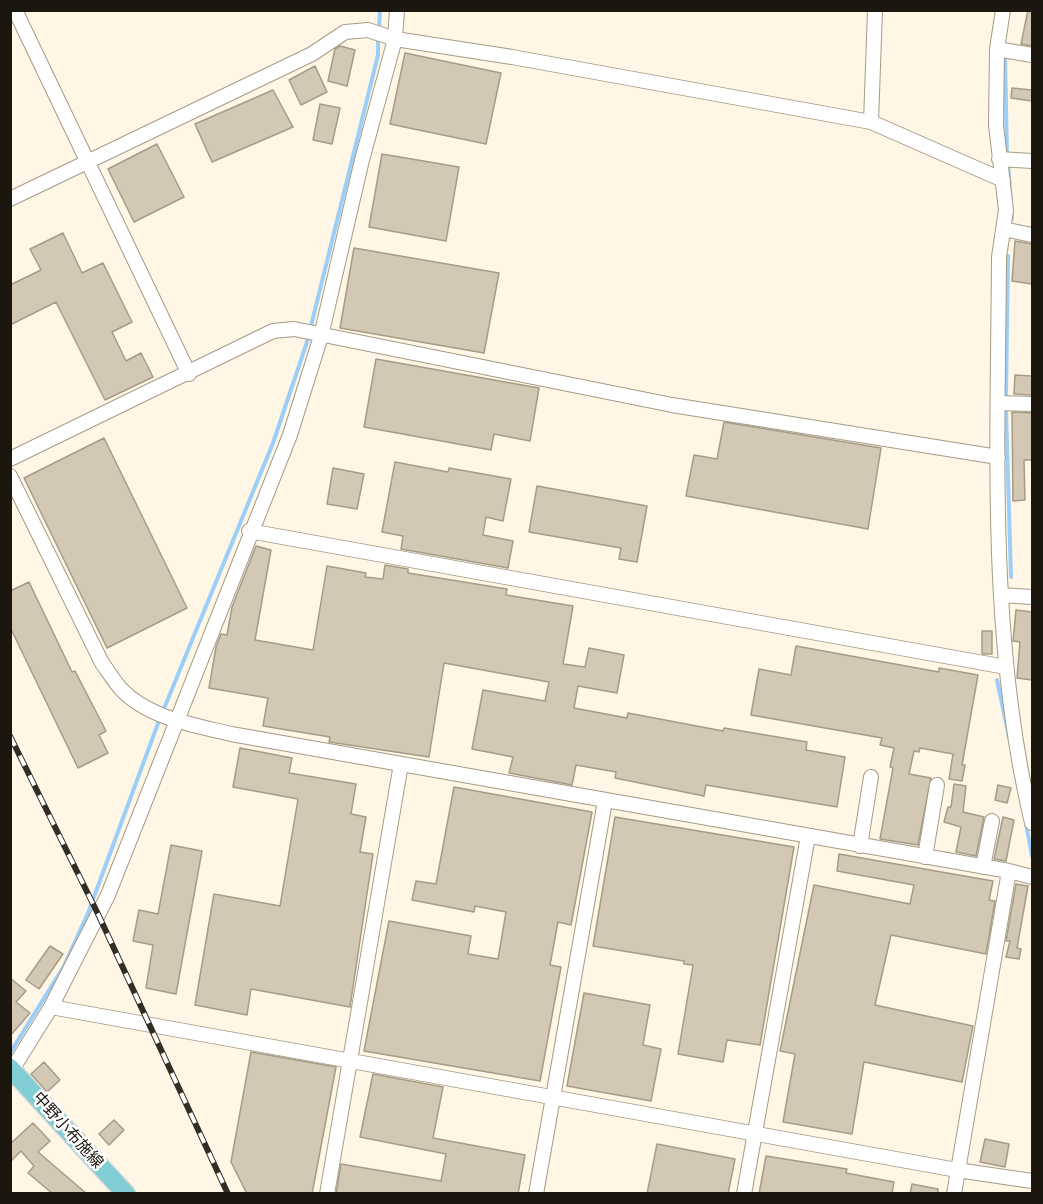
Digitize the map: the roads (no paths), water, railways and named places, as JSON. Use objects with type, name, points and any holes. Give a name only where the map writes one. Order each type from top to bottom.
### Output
[{"type":"main road","name":"中野小布施線","points":[[11,1070],[126,1194]]},
{"type":"street","points":[[15,10],[189,374]]},
{"type":"street","points":[[11,1070],[51,1007],[108,895],[249,531],[290,435],[321,336],[362,160],[395,39],[397,10]]},
{"type":"street","points":[[871,122],[875,10]]},
{"type":"street","points":[[1003,10],[998,50],[996,125],[1006,210],[999,257],[998,456],[1001,595],[1006,667],[1032,823]]},
{"type":"street","points":[[10,199],[312,54],[345,32],[375,31],[395,39],[871,122],[1003,180]]},
{"type":"street","points":[[998,50],[1032,55]]},
{"type":"street","points":[[999,159],[1032,161]]},
{"type":"street","points":[[1003,229],[1032,235]]},
{"type":"street","points":[[10,459],[189,374],[273,331],[294,329],[672,405],[998,456]]},
{"type":"street","points":[[998,403],[1032,404]]},
{"type":"street","points":[[10,476],[102,663],[121,690],[146,708],[175,721],[231,734],[1009,871],[1032,877]]},
{"type":"street","points":[[249,531],[1006,667]]},
{"type":"street","points":[[1001,595],[1032,597]]},
{"type":"street","points":[[327,1194],[353,1060],[401,764]]},
{"type":"street","points":[[860,846],[871,777]]},
{"type":"street","points":[[925,857],[937,785]]},
{"type":"street","points":[[536,1194],[605,801]]},
{"type":"street","points":[[983,867],[992,820]]},
{"type":"street","points":[[744,1194],[808,836]]},
{"type":"street","points":[[954,1194],[1009,871]]},
{"type":"street","points":[[51,1007],[553,1095],[957,1170],[1032,1181]]},
{"type":"waterway","points":[[379,30],[380,10]]},
{"type":"waterway","points":[[163,711],[273,443],[307,342],[378,55],[378,37]]},
{"type":"waterway","points":[[1005,55],[1007,156]]},
{"type":"waterway","points":[[1008,163],[1012,219]]},
{"type":"waterway","points":[[1006,395],[1008,256]]},
{"type":"waterway","points":[[1006,411],[1011,577]]},
{"type":"waterway","points":[[997,680],[1009,737]]},
{"type":"waterway","points":[[10,1053],[64,966],[88,913],[160,718]]},
{"type":"waterway","points":[[1026,824],[1032,856]]},
{"type":"railway","points":[[10,736],[98,914],[228,1194]]}]
